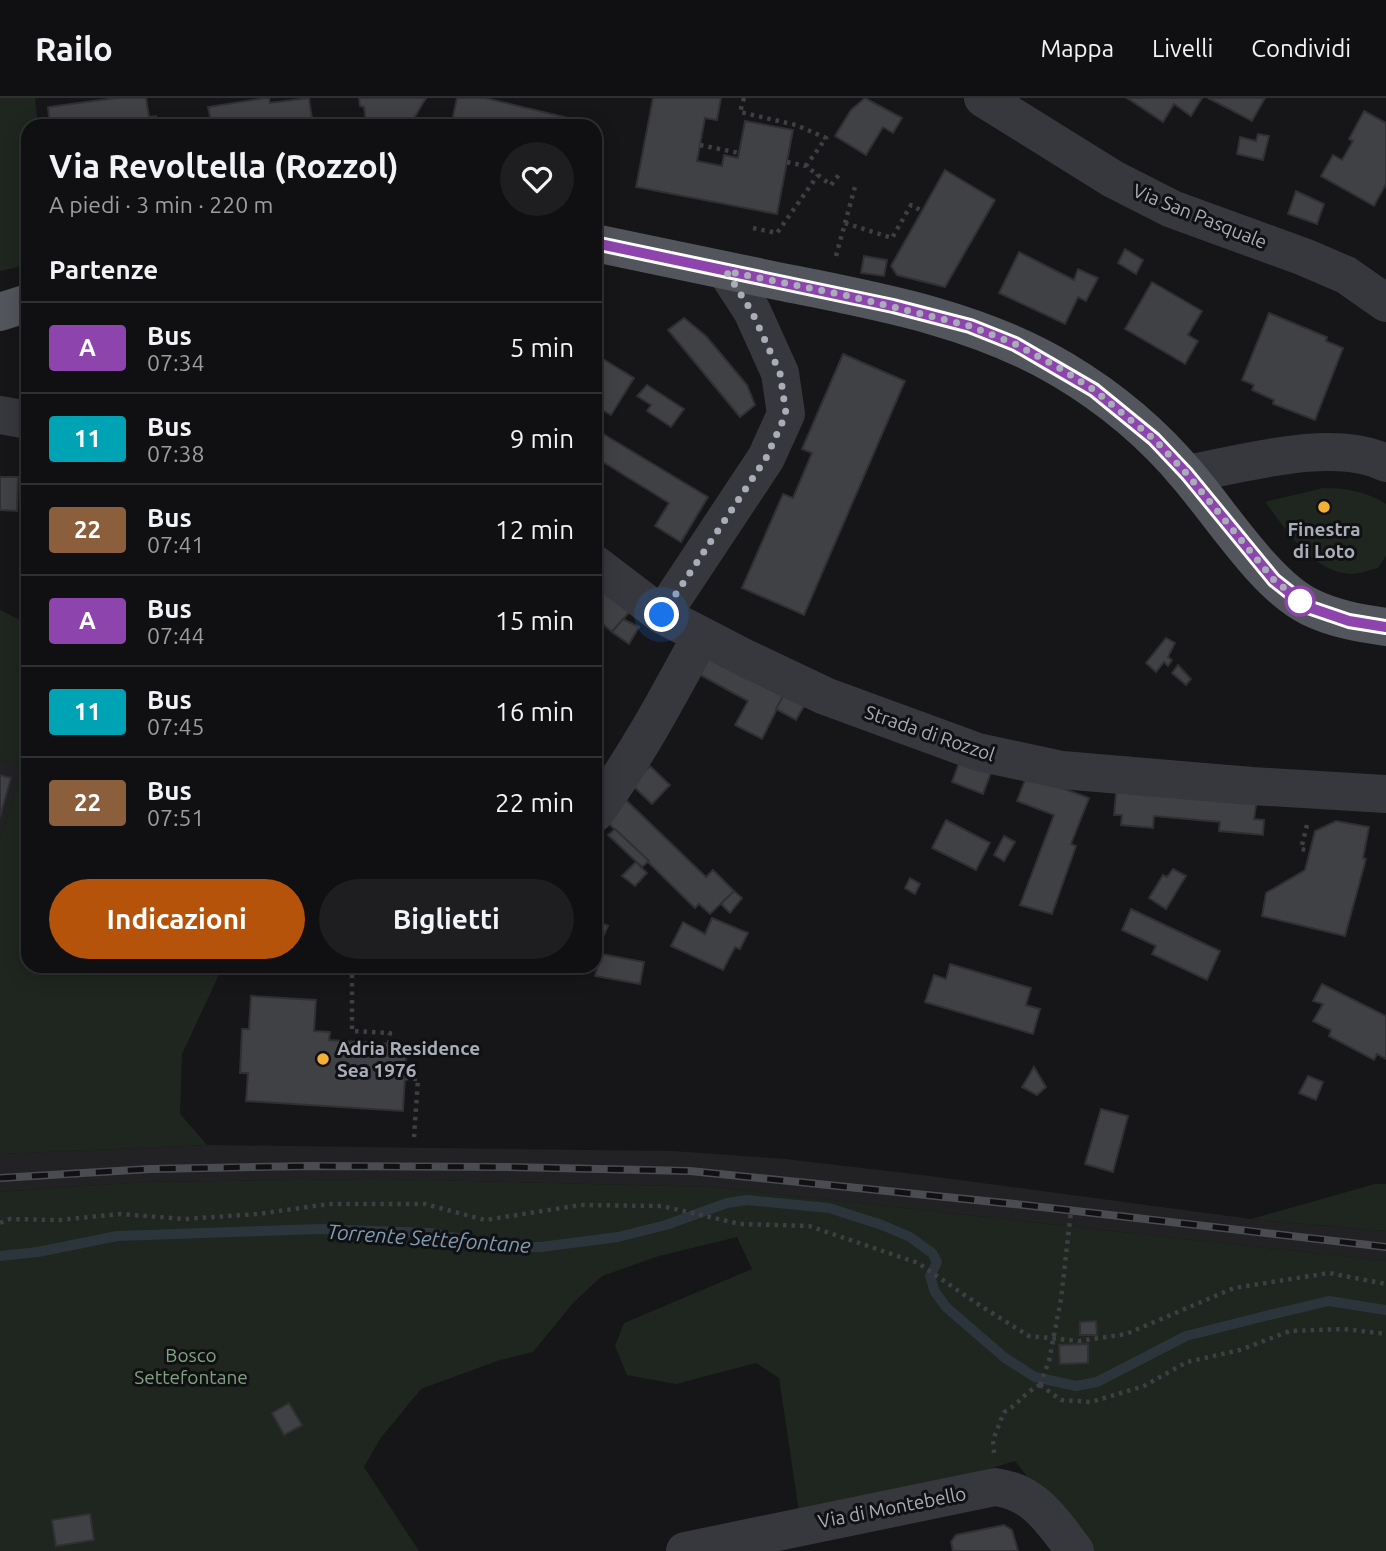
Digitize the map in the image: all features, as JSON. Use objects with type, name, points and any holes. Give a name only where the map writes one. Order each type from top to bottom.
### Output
[{"type":"main road","points":[[602,244],[915,312],[970,326],[1015,344],[1094,390],[1154,439],[1187,474],[1274,580],[1308,607],[1349,621],[1386,628]]},
{"type":"main road","points":[[0,312],[21,305]]},
{"type":"street","name":"Via San Pasquale","points":[[983,98],[1113,179],[1172,209],[1346,275],[1386,303]]},
{"type":"street","points":[[662,615],[766,458],[786,414],[780,373],[752,312],[726,271]]},
{"type":"street","points":[[0,296],[21,297]]},
{"type":"street","points":[[0,415],[21,419]]},
{"type":"street","points":[[1187,474],[1309,452],[1347,453],[1386,463]]},
{"type":"street","name":"Strada di Rozzol","points":[[602,569],[662,615],[701,636],[825,696],[978,752],[1062,770],[1386,794]]},
{"type":"street","points":[[602,804],[648,734],[701,636]]},
{"type":"street","name":"Via di Montebello","points":[[685,1551],[995,1487],[1024,1494],[1049,1518],[1075,1551]]},
{"type":"path","points":[[744,98],[740,112],[796,125],[826,138],[806,166]]},
{"type":"path","points":[[700,145],[739,153]]},
{"type":"path","points":[[787,162],[806,166],[831,185],[841,172]]},
{"type":"path","points":[[753,228],[777,233],[818,176]]},
{"type":"path","points":[[834,261],[856,183]]},
{"type":"path","points":[[845,223],[892,238],[911,205],[922,211]]},
{"type":"path","points":[[352,973],[352,1031],[390,1033],[389,1044]]},
{"type":"path","points":[[405,1078],[418,1079],[414,1137]]},
{"type":"path","points":[[0,1223],[10,1219],[59,1220],[120,1214],[185,1219],[258,1214],[329,1204],[425,1204],[485,1220],[581,1205],[663,1206],[740,1224],[809,1226],[918,1263],[1029,1336],[1079,1341],[1126,1334],[1234,1288],[1329,1273],[1386,1284]]},
{"type":"path","points":[[994,1461],[993,1440],[1004,1412],[1016,1406],[1026,1392],[1040,1385],[1049,1361],[1061,1299],[1071,1211]]},
{"type":"path","points":[[1040,1385],[1061,1400],[1091,1402],[1144,1386],[1187,1362],[1240,1350],[1290,1331],[1344,1329],[1386,1334]]},
{"type":"shaded area","points":[[0,759],[21,765],[21,772],[0,840]]},
{"type":"shaded area","points":[[207,1145],[673,1151],[785,1159],[1251,1219],[1386,1231],[1386,1261],[712,1187],[383,1179],[144,1182],[0,1192],[0,1154]]},
{"type":"green space","points":[[0,98],[39,98],[35,99],[37,119],[21,119],[21,266],[0,271]]},
{"type":"green space","points":[[1323,488],[1356,491],[1386,504],[1386,556],[1378,568],[1351,574],[1324,566],[1301,548],[1265,502]]},
{"type":"green space","points":[[0,610],[21,620],[21,765],[0,759]]},
{"type":"green space","points":[[21,772],[21,973],[220,973],[182,1054],[180,1114],[207,1145],[0,1154],[0,840]]},
{"type":"green space","name":"Bosco Settefontane","points":[[383,1179],[712,1187],[1386,1261],[1386,1551],[1086,1551],[1015,1461],[912,1492],[799,1512],[779,1378],[756,1363],[676,1384],[627,1375],[615,1346],[624,1323],[752,1269],[737,1237],[659,1256],[602,1276],[573,1303],[533,1352],[497,1361],[421,1389],[380,1439],[364,1467],[419,1551],[0,1551],[0,1192],[144,1182]]},
{"type":"green space","points":[[1375,1184],[1386,1184],[1386,1231],[1251,1219]]},
{"type":"building","points":[[116,98],[146,98],[149,117],[156,116],[157,119],[49,119],[48,107]]},
{"type":"building","points":[[265,98],[269,98],[270,103],[309,98],[312,119],[211,119],[208,107]]},
{"type":"building","points":[[359,98],[426,98],[414,119],[366,119],[364,107],[360,106]]},
{"type":"building","points":[[457,98],[485,98],[572,119],[452,119]]},
{"type":"building","points":[[653,98],[721,98],[717,120],[705,118],[697,161],[722,166],[724,155],[738,158],[745,121],[793,130],[777,214],[636,187]]},
{"type":"building","points":[[865,98],[902,118],[893,133],[883,127],[866,155],[835,136],[851,110]]},
{"type":"building","points":[[1127,98],[1202,98],[1191,116],[1174,104],[1163,122]]},
{"type":"building","points":[[1208,98],[1265,98],[1252,121]]},
{"type":"building","points":[[1364,111],[1386,123],[1386,184],[1374,206],[1321,176],[1333,155],[1342,160],[1353,141],[1349,139]]},
{"type":"building","points":[[1258,134],[1269,136],[1263,160],[1237,154],[1240,137],[1256,141]]},
{"type":"building","points":[[945,170],[995,200],[945,287],[897,275],[891,266]]},
{"type":"building","points":[[1296,191],[1324,204],[1317,224],[1288,214]]},
{"type":"building","points":[[1125,249],[1143,260],[1136,274],[1118,263]]},
{"type":"building","points":[[1019,252],[1074,280],[1078,269],[1098,278],[1086,301],[1078,297],[1065,324],[999,293]]},
{"type":"building","points":[[864,256],[887,260],[884,276],[861,273]]},
{"type":"building","points":[[1152,282],[1202,311],[1188,335],[1198,341],[1185,364],[1125,329]]},
{"type":"building","points":[[1269,313],[1327,337],[1326,341],[1343,348],[1315,420],[1273,404],[1274,400],[1252,390],[1254,385],[1242,380]]},
{"type":"building","points":[[684,318],[706,336],[747,385],[755,405],[740,417],[668,330]]},
{"type":"building","points":[[843,354],[905,381],[804,615],[742,588],[783,494],[793,498],[812,453],[802,449]]},
{"type":"building","points":[[602,358],[634,378],[611,415],[602,410]]},
{"type":"building","points":[[647,385],[684,409],[671,427],[647,411],[651,405],[637,396]]},
{"type":"building","points":[[602,433],[708,497],[681,542],[655,526],[669,503],[602,461]]},
{"type":"building","points":[[0,477],[18,477],[17,511],[0,510]]},
{"type":"building","points":[[602,584],[632,609],[612,632],[602,623]]},
{"type":"building","points":[[623,619],[639,627],[629,644],[612,632]]},
{"type":"building","points":[[1166,638],[1175,643],[1168,657],[1172,660],[1168,666],[1164,662],[1156,672],[1146,663]]},
{"type":"building","points":[[705,648],[788,687],[762,739],[735,725],[748,701],[693,671]]},
{"type":"building","points":[[1178,665],[1191,679],[1186,685],[1172,673]]},
{"type":"building","points":[[788,687],[810,696],[796,720],[776,709]]},
{"type":"building","points":[[962,755],[993,767],[983,794],[952,782]]},
{"type":"building","points":[[650,766],[670,785],[652,804],[632,785]]},
{"type":"building","points":[[0,775],[11,778],[0,817]]},
{"type":"building","points":[[1027,775],[1089,798],[1071,844],[1076,846],[1052,914],[1020,905],[1054,815],[1017,801]]},
{"type":"building","points":[[1117,783],[1257,799],[1254,819],[1264,820],[1263,835],[1219,831],[1220,822],[1154,816],[1153,828],[1121,825],[1122,815],[1114,815]]},
{"type":"building","points":[[626,800],[706,877],[713,870],[734,891],[710,914],[699,904],[695,908],[606,821]]},
{"type":"building","points":[[946,820],[990,843],[976,870],[932,848]]},
{"type":"building","points":[[1336,821],[1369,827],[1363,858],[1366,859],[1345,936],[1262,916],[1266,893],[1305,870],[1315,831]]},
{"type":"building","points":[[615,829],[649,861],[642,867],[608,835]]},
{"type":"building","points":[[1004,836],[1015,842],[1004,861],[994,855]]},
{"type":"building","points":[[636,862],[647,873],[635,886],[622,876]]},
{"type":"building","points":[[1173,869],[1186,876],[1166,909],[1149,898],[1163,875],[1167,877]]},
{"type":"building","points":[[910,878],[920,884],[915,894],[905,888]]},
{"type":"building","points":[[734,891],[742,898],[730,913],[721,904]]},
{"type":"building","points":[[1131,909],[1220,951],[1207,980],[1152,954],[1156,946],[1122,930]]},
{"type":"building","points":[[712,918],[748,933],[740,949],[735,947],[723,970],[671,946],[683,922],[705,934]]},
{"type":"building","points":[[602,923],[608,926],[602,939]]},
{"type":"building","points":[[602,954],[644,962],[640,984],[595,976],[596,973],[602,973]]},
{"type":"building","points":[[950,964],[1031,988],[1026,1005],[1040,1009],[1033,1034],[925,1002],[934,975],[946,979]]},
{"type":"building","points":[[1322,984],[1386,1016],[1386,1059],[1377,1054],[1374,1060],[1329,1036],[1331,1030],[1313,1021],[1323,1004],[1313,1001]]},
{"type":"building","name":"Adria Residence Sea 1976","points":[[251,996],[316,1000],[314,1031],[330,1032],[329,1040],[407,1045],[403,1111],[246,1101],[248,1073],[240,1073],[242,1029],[249,1029]]},
{"type":"building","points":[[1034,1067],[1046,1087],[1037,1095],[1022,1087]]},
{"type":"building","points":[[1308,1076],[1323,1082],[1316,1100],[1299,1093]]},
{"type":"building","points":[[1101,1109],[1128,1116],[1113,1172],[1085,1164]]},
{"type":"building","points":[[1096,1321],[1097,1335],[1080,1335],[1080,1322]]},
{"type":"building","points":[[1088,1344],[1088,1363],[1060,1364],[1059,1345]]},
{"type":"building","points":[[289,1403],[302,1425],[284,1435],[272,1413]]},
{"type":"building","points":[[90,1514],[94,1540],[56,1546],[52,1520]]},
{"type":"building","points":[[1004,1525],[1012,1530],[1018,1551],[953,1551],[951,1542],[956,1535]]},
{"type":"waterway","name":"Torrente Settefontane","points":[[0,1256],[38,1252],[117,1236],[320,1229],[430,1233],[505,1247],[541,1247],[618,1237],[666,1225],[727,1203],[747,1200],[829,1208],[910,1237],[932,1253],[937,1262],[930,1276],[935,1292],[946,1307],[1005,1358],[1035,1377],[1076,1386],[1097,1382],[1186,1336],[1265,1316],[1329,1301],[1386,1310]]},
{"type":"railway","points":[[0,1178],[150,1169],[311,1166],[690,1171],[1024,1205],[1386,1247]]},
{"type":"bus line","name":"A","points":[[602,244],[893,306],[970,326],[1015,344],[1094,390],[1154,439],[1187,474],[1274,580],[1308,607],[1349,621],[1386,627]]},
{"type":"place","name":"Finestra di Loto","points":[[1324,507]]},
{"type":"place","name":"Adria Residence Sea 1976","points":[[323,1059]]},
{"type":"route","points":[[662,615],[766,458],[786,414],[780,373],[767,342],[726,271],[849,296],[970,326],[1015,344],[1061,369],[1094,390],[1154,439],[1187,474],[1274,580],[1308,607],[1300,601]]}]
